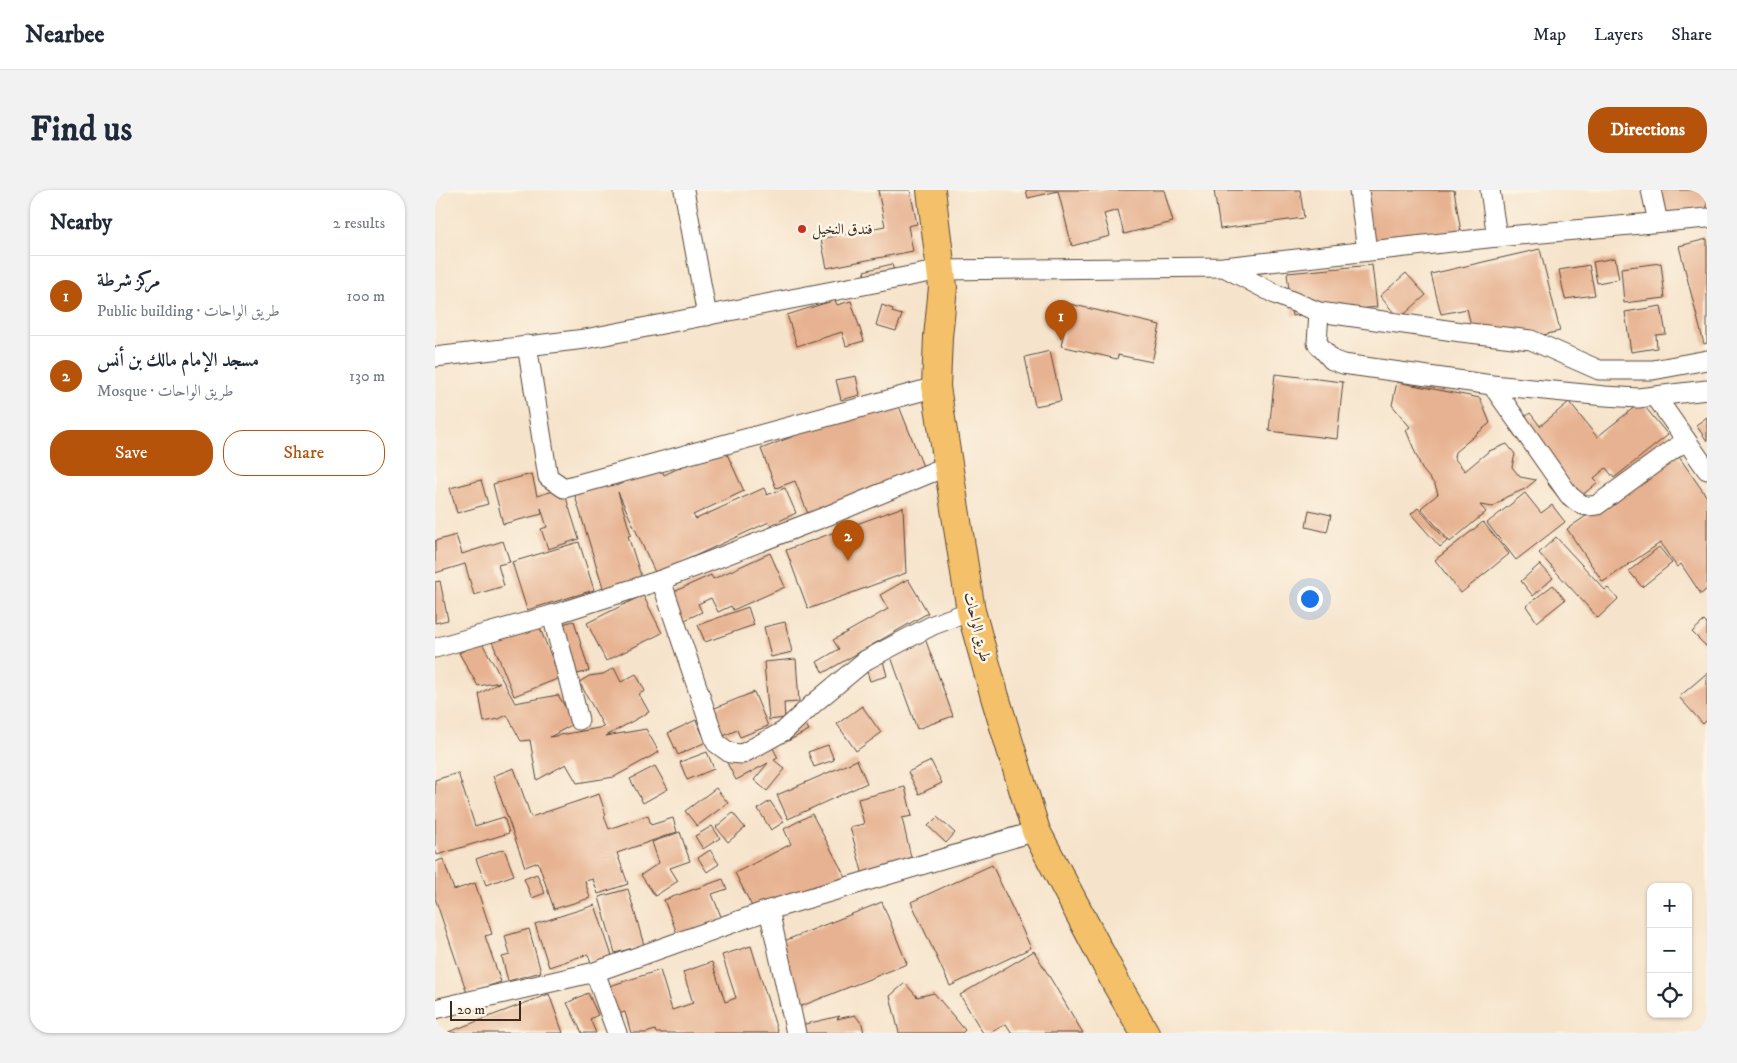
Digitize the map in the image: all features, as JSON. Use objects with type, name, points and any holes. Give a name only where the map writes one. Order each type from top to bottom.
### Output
[{"type":"main road","name":"طريق الواحات","points":[[931,190],[943,287],[936,387],[971,611],[1036,831],[1117,985],[1145,1033]]},
{"type":"street","points":[[684,190],[707,316]]},
{"type":"street","points":[[1359,190],[1367,251]]},
{"type":"street","points":[[1490,190],[1497,237]]},
{"type":"street","points":[[1651,190],[1658,222]]},
{"type":"street","points":[[435,357],[585,339],[941,270],[1224,267],[1497,237],[1707,218]]},
{"type":"street","points":[[1224,267],[1277,295],[1319,312],[1531,340],[1599,370],[1653,370],[1707,360]]},
{"type":"street","points":[[1319,312],[1317,343],[1332,360],[1343,364],[1492,385],[1605,396],[1656,397],[1707,390]]},
{"type":"street","points":[[527,345],[548,477],[564,488],[936,387]]},
{"type":"street","points":[[1492,385],[1569,494],[1582,506],[1597,505],[1686,440]]},
{"type":"street","points":[[1656,397],[1707,470]]},
{"type":"street","points":[[435,648],[552,615],[661,580],[818,520],[947,466]]},
{"type":"street","points":[[661,580],[716,743],[730,753],[742,754],[784,731],[866,660],[933,625],[971,611]]},
{"type":"street","points":[[552,615],[579,720]]},
{"type":"street","points":[[435,1009],[595,972],[769,910],[1036,831]]},
{"type":"street","points":[[769,910],[796,1033]]},
{"type":"street","points":[[595,972],[617,1033]]},
{"type":"building","points":[[878,190],[910,190],[917,224],[908,226],[913,251],[827,268],[821,239],[885,226]]},
{"type":"building","points":[[1026,190],[1164,190],[1173,222],[1124,234],[1118,210],[1104,214],[1110,236],[1072,246],[1058,191],[1028,198]]},
{"type":"building","points":[[1214,190],[1300,190],[1304,218],[1220,229]]},
{"type":"building","points":[[1365,190],[1454,190],[1462,238],[1375,252]]},
{"type":"building","points":[[1660,190],[1707,190],[1707,212],[1665,220]]},
{"type":"building","points":[[1707,239],[1707,343],[1704,344],[1679,246]]},
{"type":"building","points":[[1540,249],[1560,331],[1517,341],[1514,328],[1474,337],[1467,309],[1441,314],[1431,274]]},
{"type":"building","points":[[1615,258],[1619,279],[1597,283],[1593,262]]},
{"type":"building","points":[[1661,263],[1665,298],[1624,303],[1621,268]]},
{"type":"building","points":[[892,264],[896,279],[868,286],[864,271]]},
{"type":"building","points":[[1372,265],[1377,307],[1292,316],[1287,273]]},
{"type":"building","points":[[1589,265],[1595,295],[1565,299],[1559,270]]},
{"type":"building","points":[[1406,273],[1426,295],[1399,319],[1380,296]]},
{"type":"building","points":[[835,300],[837,305],[851,301],[864,341],[846,346],[842,332],[797,346],[787,315]]},
{"type":"building","points":[[1070,304],[1160,325],[1152,362],[1118,355],[1117,359],[1061,346]]},
{"type":"building","points":[[882,305],[893,309],[892,312],[902,315],[896,331],[876,325]]},
{"type":"building","points":[[1661,306],[1666,334],[1656,335],[1657,348],[1631,352],[1625,312]]},
{"type":"building","points":[[1050,351],[1061,401],[1035,406],[1025,357]]},
{"type":"building","points":[[1275,374],[1343,382],[1337,439],[1269,431]]},
{"type":"building","points":[[856,376],[860,395],[841,400],[836,380]]},
{"type":"building","points":[[1397,382],[1480,398],[1490,423],[1455,452],[1454,458],[1465,471],[1489,451],[1507,444],[1515,454],[1512,467],[1520,477],[1536,480],[1525,489],[1506,497],[1493,507],[1480,505],[1486,512],[1450,542],[1421,508],[1438,494],[1435,485],[1422,469],[1406,430],[1410,427],[1392,405]]},
{"type":"building","points":[[895,396],[926,474],[810,519],[795,481],[776,488],[761,449]]},
{"type":"building","points":[[1569,402],[1597,437],[1641,402],[1668,435],[1614,478],[1606,468],[1594,478],[1598,482],[1567,508],[1548,484],[1563,473],[1537,464],[1510,429],[1530,413],[1540,426]]},
{"type":"building","points":[[1707,417],[1707,441],[1696,425]]},
{"type":"building","points":[[721,441],[744,491],[693,515],[696,519],[764,488],[767,495],[785,488],[796,513],[771,525],[769,522],[684,561],[659,581],[618,492],[631,535],[628,536],[643,582],[605,594],[572,486],[612,474],[616,486],[660,466],[664,475],[707,455]]},
{"type":"building","points":[[1677,454],[1707,497],[1707,589],[1701,594],[1681,564],[1677,567],[1660,543],[1603,582],[1567,529]]},
{"type":"building","points":[[532,474],[537,496],[563,488],[579,539],[548,549],[541,529],[547,527],[541,508],[542,514],[503,524],[493,484]]},
{"type":"building","points":[[481,480],[488,504],[457,513],[450,488]]},
{"type":"building","points":[[1525,493],[1541,513],[1552,505],[1565,522],[1516,560],[1487,523]]},
{"type":"building","points":[[903,507],[906,573],[808,609],[786,550]]},
{"type":"building","points":[[1418,508],[1447,541],[1440,547],[1411,514]]},
{"type":"building","points":[[1309,510],[1331,515],[1327,532],[1306,527]]},
{"type":"building","points":[[1483,522],[1509,554],[1461,593],[1435,560]]},
{"type":"building","points":[[456,535],[462,554],[503,541],[510,562],[498,565],[504,586],[474,595],[465,564],[435,573],[435,541]]},
{"type":"building","points":[[1556,537],[1605,590],[1608,588],[1618,599],[1598,618],[1539,553]]},
{"type":"building","points":[[579,542],[594,590],[527,610],[512,562]]},
{"type":"building","points":[[1659,547],[1672,563],[1642,587],[1629,571]]},
{"type":"building","points":[[770,553],[785,587],[733,610],[731,606],[718,612],[711,598],[698,604],[702,612],[672,626],[660,598],[711,575],[713,579]]},
{"type":"building","points":[[1540,564],[1553,578],[1533,596],[1521,581]]},
{"type":"building","points":[[908,579],[928,613],[823,673],[817,662],[839,649],[833,640],[888,609],[880,595]]},
{"type":"building","points":[[440,581],[448,620],[435,623],[435,582]]},
{"type":"building","points":[[1553,585],[1565,600],[1537,622],[1526,606]]},
{"type":"building","points":[[643,595],[662,633],[606,661],[587,623]]},
{"type":"building","points":[[748,607],[754,625],[705,642],[698,625]]},
{"type":"building","points":[[537,621],[560,678],[514,696],[491,639]]},
{"type":"building","points":[[574,621],[589,671],[566,677],[551,627]]},
{"type":"building","points":[[1704,621],[1707,624],[1707,647],[1692,632]]},
{"type":"building","points":[[785,622],[792,652],[771,657],[764,627]]},
{"type":"building","points":[[922,630],[953,716],[917,729],[886,643]]},
{"type":"building","points":[[481,641],[515,703],[558,695],[575,723],[550,737],[604,727],[581,685],[571,687],[589,676],[603,674],[614,668],[621,682],[636,674],[645,691],[639,694],[649,712],[606,736],[646,729],[659,752],[614,777],[577,783],[566,764],[537,780],[530,740],[521,741],[507,715],[484,722],[479,694],[500,682],[478,686],[459,653]]},
{"type":"building","points":[[882,657],[887,676],[870,681],[864,662]]},
{"type":"building","points":[[796,659],[799,702],[784,703],[785,718],[769,720],[764,662]]},
{"type":"building","points":[[1707,673],[1707,720],[1703,724],[1679,697]]},
{"type":"building","points":[[754,692],[768,726],[740,737],[737,730],[721,737],[710,710]]},
{"type":"building","points":[[862,706],[881,733],[856,751],[837,724]]},
{"type":"building","points":[[800,715],[809,730],[786,742],[778,727]]},
{"type":"building","points":[[696,720],[706,742],[678,755],[668,733]]},
{"type":"building","points":[[768,738],[778,758],[774,760],[785,769],[767,791],[754,780],[768,763],[736,780],[726,761]]},
{"type":"building","points":[[828,745],[834,760],[814,767],[808,752]]},
{"type":"building","points":[[707,752],[714,769],[687,780],[680,762]]},
{"type":"building","points":[[857,760],[867,783],[788,819],[777,795]]},
{"type":"building","points":[[931,761],[942,783],[919,794],[908,772]]},
{"type":"building","points":[[655,766],[668,789],[643,803],[630,779]]},
{"type":"building","points":[[514,768],[531,817],[599,794],[609,829],[648,815],[651,825],[673,818],[677,832],[617,853],[628,884],[598,894],[593,879],[585,881],[590,898],[554,909],[538,862],[525,867],[493,776]]},
{"type":"building","points":[[458,773],[475,826],[504,817],[509,833],[437,855],[435,848],[435,780]]},
{"type":"building","points":[[905,787],[912,816],[902,818],[913,866],[864,879],[850,827],[864,824],[858,799]]},
{"type":"building","points":[[716,788],[728,803],[697,826],[685,811]]},
{"type":"building","points":[[770,801],[784,822],[771,830],[758,809]]},
{"type":"building","points":[[733,813],[745,828],[728,842],[716,827]]},
{"type":"building","points":[[812,814],[846,878],[760,922],[735,873],[791,844],[784,829]]},
{"type":"building","points":[[937,817],[955,833],[946,843],[928,826]]},
{"type":"building","points":[[712,826],[720,838],[703,849],[695,836]]},
{"type":"building","points":[[680,832],[690,861],[670,868],[678,881],[655,896],[641,875],[659,863],[652,842]]},
{"type":"building","points":[[504,849],[514,875],[486,885],[476,859]]},
{"type":"building","points":[[710,850],[719,864],[707,872],[698,858]]},
{"type":"building","points":[[443,859],[454,890],[475,883],[492,934],[485,936],[501,982],[467,993],[435,898],[435,862]]},
{"type":"building","points":[[992,865],[1031,948],[950,986],[911,902]]},
{"type":"building","points":[[537,874],[545,893],[532,898],[524,879]]},
{"type":"building","points":[[723,879],[727,889],[712,894],[722,919],[678,936],[664,900]]},
{"type":"building","points":[[628,889],[644,945],[615,953],[599,897]]},
{"type":"building","points":[[882,902],[907,964],[799,1007],[774,945]]},
{"type":"building","points":[[595,905],[612,956],[591,963],[588,954],[549,967],[535,924]]},
{"type":"building","points":[[529,929],[541,972],[508,981],[502,957],[510,955],[505,936]]},
{"type":"building","points":[[751,946],[778,1033],[656,1033],[655,1030],[646,1033],[631,1033],[625,1012],[609,1017],[600,989],[660,970],[672,1010],[693,1003],[683,972],[712,962],[725,1002],[736,998],[722,955]]},
{"type":"building","points":[[1034,951],[1083,1033],[1012,1033],[1006,1024],[990,1033],[983,1033],[960,995]]},
{"type":"building","points":[[905,983],[917,997],[934,993],[965,1030],[962,1033],[899,1033],[890,996]]},
{"type":"building","points":[[588,993],[598,1015],[590,1019],[596,1033],[582,1033],[567,1003]]},
{"type":"building","points":[[549,994],[563,1033],[446,1033]]},
{"type":"building","points":[[855,1015],[862,1024],[864,1033],[799,1033],[797,1026],[840,1016],[837,1019]]},
{"type":"place","name":"فندق النخيل","points":[[802,229]]},
{"type":"place","name":"مركز شرطة","points":[[1061,341]]},
{"type":"place","name":"مسجد الإمام مالك بن أنس","points":[[848,561]]}]
